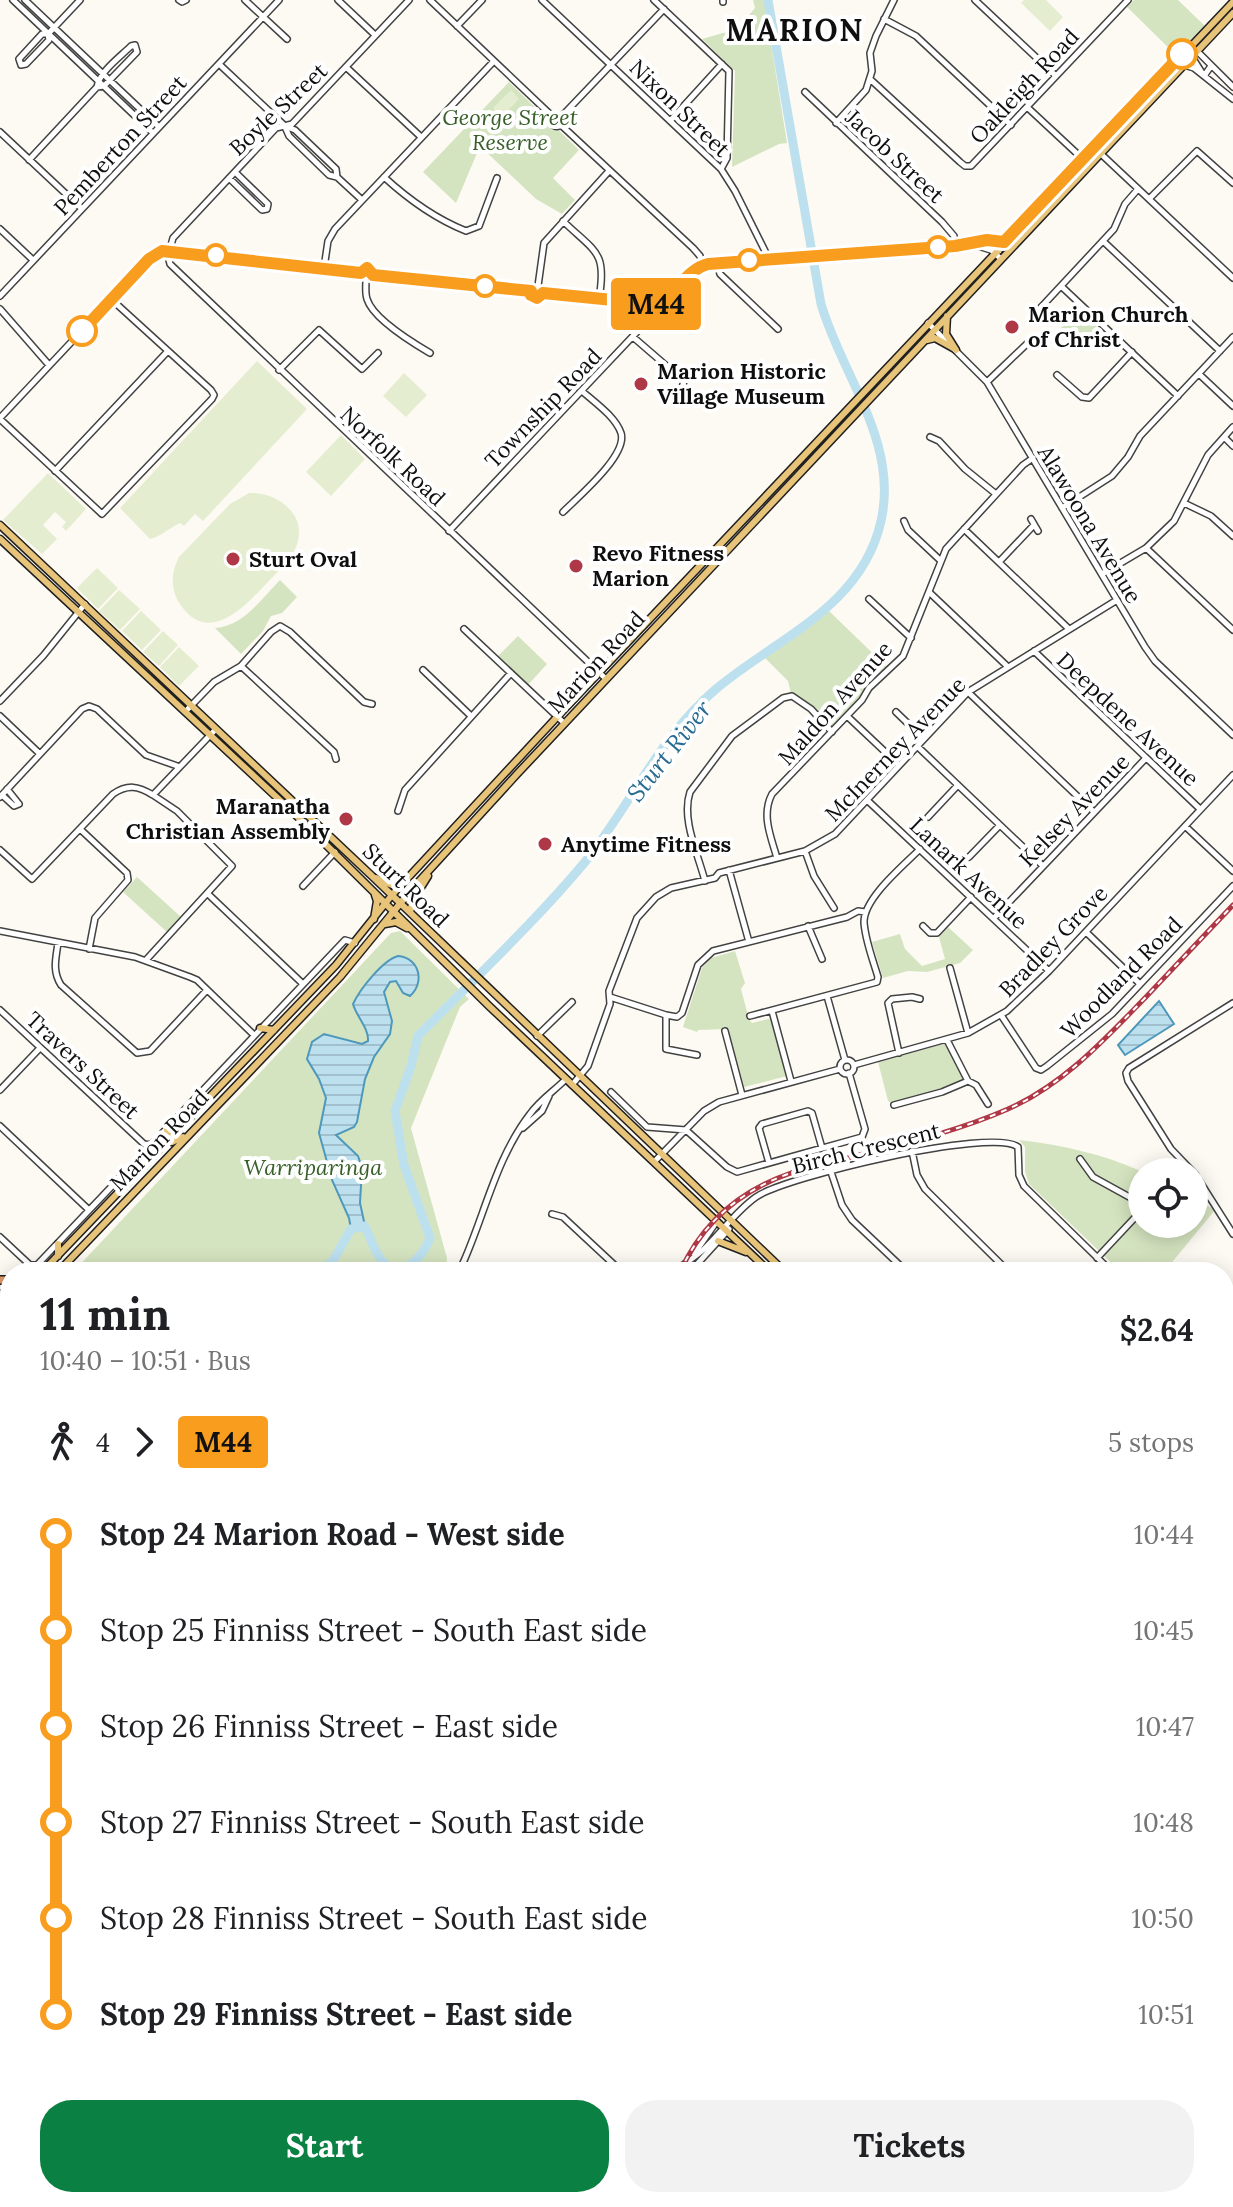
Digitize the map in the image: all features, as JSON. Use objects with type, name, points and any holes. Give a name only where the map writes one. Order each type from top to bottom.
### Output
[{"type":"main road","name":"Marion Road","points":[[52,1262],[355,943],[401,884],[599,672],[928,323],[999,254],[1233,2]]},
{"type":"main road","name":"Marion Road","points":[[68,1262],[340,977],[438,859],[925,341],[999,254],[1004,242],[1086,162],[1100,153],[1233,13]]},
{"type":"main road","points":[[973,244],[987,240],[1004,242]]},
{"type":"main road","points":[[947,316],[946,334],[956,350]]},
{"type":"main road","points":[[925,341],[935,338],[956,350]]},
{"type":"main road","name":"Sturt Road","points":[[0,525],[216,729],[302,816]]},
{"type":"main road","name":"Sturt Road","points":[[0,539],[337,849],[385,903],[476,993],[760,1262]]},
{"type":"main road","points":[[500,780],[518,773]]},
{"type":"main road","name":"Sturt Road","points":[[337,849],[373,877],[775,1262]]},
{"type":"main road","points":[[410,913],[413,900],[438,859]]},
{"type":"main road","points":[[373,877],[392,885],[401,884]]},
{"type":"main road","points":[[373,890],[377,901],[374,919]]},
{"type":"main road","points":[[382,926],[392,921],[400,923],[438,955]]},
{"type":"main road","points":[[260,1028],[274,1030],[276,1043]]},
{"type":"main road","points":[[225,1080],[238,1076],[241,1081]]},
{"type":"main road","points":[[167,1127],[166,1135],[175,1142],[190,1134]]},
{"type":"main road","points":[[145,1166],[148,1178]]},
{"type":"main road","points":[[718,1241],[753,1255]]},
{"type":"main road","points":[[58,1244],[58,1256],[74,1256]]},
{"type":"street","points":[[13,0],[153,133]]},
{"type":"street","points":[[25,0],[103,75]]},
{"type":"street","points":[[48,34],[49,40],[26,64],[21,65],[19,59],[80,0]]},
{"type":"street","points":[[179,0],[186,0]]},
{"type":"street","points":[[245,0],[287,39]]},
{"type":"street","name":"Pemberton Street","points":[[0,296],[279,0]]},
{"type":"street","points":[[338,0],[375,35]]},
{"type":"street","name":"Boyle Street","points":[[169,251],[173,238],[276,128],[292,124],[409,0]]},
{"type":"street","points":[[430,0],[553,117],[554,126],[561,125]]},
{"type":"street","points":[[457,26],[482,0]]},
{"type":"street","name":"Nixon Street","points":[[542,0],[721,169],[769,259]]},
{"type":"street","points":[[654,0],[729,71],[727,158],[721,169]]},
{"type":"street","points":[[975,0],[1056,76]]},
{"type":"street","name":"Oakleigh Road","points":[[870,79],[965,166],[975,163],[1128,0]]},
{"type":"street","points":[[836,123],[861,97],[870,79],[870,53],[891,1]]},
{"type":"street","points":[[664,9],[561,117],[561,125],[693,248],[700,256],[702,265]]},
{"type":"street","points":[[884,19],[916,36],[1011,125]]},
{"type":"street","points":[[29,160],[137,52],[136,46],[131,46],[103,75],[102,84]]},
{"type":"street","points":[[1190,46],[1204,76]]},
{"type":"street","points":[[1194,54],[1233,87]]},
{"type":"street","points":[[324,268],[328,241],[362,200],[494,61]]},
{"type":"street","points":[[219,64],[285,126],[295,130],[336,169],[337,177],[362,200]]},
{"type":"street","points":[[670,121],[722,64]]},
{"type":"street","points":[[1184,65],[1194,68],[1233,99]]},
{"type":"street","points":[[1204,76],[1211,66]]},
{"type":"street","points":[[346,67],[421,137]]},
{"type":"street","points":[[102,84],[159,127]]},
{"type":"street","name":"Jacob Street","points":[[805,92],[942,222],[955,238],[955,246]]},
{"type":"street","points":[[1027,107],[1086,162]]},
{"type":"street","points":[[553,117],[561,117]]},
{"type":"street","points":[[0,132],[82,209]]},
{"type":"street","points":[[1149,199],[1197,151],[1233,183]]},
{"type":"street","points":[[1100,153],[1233,278]]},
{"type":"street","points":[[543,293],[538,286],[544,243],[609,171]]},
{"type":"street","name":"Boyle Street","points":[[229,178],[262,210],[267,209],[268,204],[235,172]]},
{"type":"street","points":[[384,177],[400,192],[449,224],[466,231],[479,226],[497,178]]},
{"type":"street","points":[[1032,317],[1114,229],[1125,204],[1138,189]]},
{"type":"street","points":[[563,221],[600,258],[603,274],[599,299]]},
{"type":"street","points":[[0,229],[33,260]]},
{"type":"street","points":[[1103,241],[1220,351]]},
{"type":"street","points":[[531,291],[531,295],[537,298],[543,293],[653,304],[663,301],[693,270],[717,262],[985,243],[999,254]]},
{"type":"street","name":"Norfolk Road","points":[[169,251],[173,269],[606,679]]},
{"type":"street","points":[[111,299],[214,395],[102,514],[0,418],[49,365],[111,299],[149,259],[158,252],[361,273],[366,280],[366,296],[375,312],[404,337],[430,353]]},
{"type":"street","points":[[717,262],[720,274],[778,329]]},
{"type":"street","points":[[361,273],[367,268],[373,275]]},
{"type":"street","points":[[366,280],[373,275],[531,291],[538,286]]},
{"type":"street","points":[[1061,286],[1178,396]]},
{"type":"street","name":"Township Road","points":[[449,531],[651,317],[653,304]]},
{"type":"street","points":[[0,309],[49,365]]},
{"type":"street","name":"Alawoona Avenue","points":[[928,323],[987,382],[1155,661],[1233,735]]},
{"type":"street","points":[[279,370],[319,330],[362,369],[378,353]]},
{"type":"street","points":[[633,337],[684,381],[679,398]]},
{"type":"street","points":[[987,382],[1034,337]]},
{"type":"street","points":[[1062,508],[1112,476],[1140,436],[1233,337]]},
{"type":"street","points":[[55,471],[168,351]]},
{"type":"street","points":[[1057,375],[1082,397],[1089,398],[1132,352]]},
{"type":"street","points":[[1199,374],[1233,406]]},
{"type":"street","points":[[563,512],[616,456],[622,443],[621,432],[615,422],[582,391]]},
{"type":"street","points":[[1102,574],[1146,548],[1174,521],[1208,455],[1233,427]]},
{"type":"street","points":[[930,437],[939,441],[965,469],[996,494]]},
{"type":"street","points":[[1224,437],[1233,446]]},
{"type":"street","name":"Maldon Avenue","points":[[777,859],[766,816],[772,794],[847,716],[869,688],[903,656],[946,549],[1033,458]]},
{"type":"street","points":[[1184,503],[1211,516],[1233,536]]},
{"type":"street","points":[[904,521],[908,530],[941,561]]},
{"type":"street","points":[[999,562],[1034,525]]},
{"type":"street","points":[[964,529],[1069,629]]},
{"type":"street","points":[[1146,548],[1233,630]]},
{"type":"street","points":[[929,592],[1007,666]]},
{"type":"street","points":[[869,599],[911,638]]},
{"type":"street","name":"McInerney Avenue","points":[[572,1085],[588,1066],[610,1004],[609,991],[633,925],[644,907],[671,888],[805,851],[835,834],[968,692],[1117,600]]},
{"type":"street","points":[[0,701],[43,656],[85,604]]},
{"type":"street","points":[[185,712],[214,682],[241,666],[276,628],[283,627],[364,702],[372,704]]},
{"type":"street","points":[[464,629],[564,723]]},
{"type":"street","name":"Deepdene Avenue","points":[[1034,651],[1200,809]]},
{"type":"street","points":[[241,666],[334,752],[336,759]]},
{"type":"street","points":[[423,670],[471,716]]},
{"type":"street","points":[[398,811],[405,790],[511,673]]},
{"type":"street","points":[[968,692],[1094,812]]},
{"type":"street","points":[[705,881],[686,802],[690,792],[732,736],[783,698],[792,696],[811,709],[832,732]]},
{"type":"street","points":[[3,794],[82,709],[89,706],[97,709],[146,755],[180,767]]},
{"type":"street","points":[[896,712],[924,739]]},
{"type":"street","points":[[0,716],[40,754]]},
{"type":"street","points":[[847,716],[899,765]]},
{"type":"street","points":[[153,795],[216,729]]},
{"type":"street","points":[[918,747],[1043,866]]},
{"type":"street","name":"Kelsey Avenue","points":[[994,918],[1146,758]]},
{"type":"street","name":"Bradley Grove","points":[[854,1065],[968,1033],[1001,1015],[1049,971],[1233,775]]},
{"type":"street","points":[[928,817],[958,785]]},
{"type":"street","points":[[0,850],[32,879],[120,789],[135,787],[177,811],[232,866],[146,960]]},
{"type":"street","name":"Lanark Avenue","points":[[867,800],[1049,971]]},
{"type":"street","points":[[969,857],[1000,825]]},
{"type":"street","points":[[1185,826],[1233,871]]},
{"type":"street","points":[[80,829],[127,873],[128,880],[95,918],[89,949]]},
{"type":"street","points":[[303,886],[337,849]]},
{"type":"street","points":[[750,1016],[877,982],[864,925],[865,912],[871,901],[920,849]]},
{"type":"street","points":[[805,851],[814,876],[834,908]]},
{"type":"street","points":[[729,870],[749,942]]},
{"type":"street","name":"Woodland Road","points":[[1001,1015],[1036,1068],[1041,1070],[1112,1014],[1233,886]]},
{"type":"street","points":[[208,894],[303,984]]},
{"type":"street","points":[[923,926],[930,933],[937,933],[971,897]]},
{"type":"street","points":[[610,997],[677,1017],[682,1013],[698,965],[703,958],[719,949],[847,917],[858,911],[865,912]]},
{"type":"street","points":[[808,926],[822,959]]},
{"type":"street","points":[[0,931],[146,960],[197,980],[254,1035]]},
{"type":"street","points":[[1086,932],[1140,984]]},
{"type":"street","name":"Marion Road","points":[[144,1144],[151,1145],[345,940],[355,943]]},
{"type":"street","points":[[58,943],[54,966],[61,985],[137,1053],[150,1051],[207,990]]},
{"type":"street","points":[[950,968],[968,1033]]},
{"type":"street","points":[[655,1161],[704,1111],[719,1102],[840,1069],[845,1060],[827,996]]},
{"type":"street","points":[[899,1053],[888,1003],[892,999],[920,999]]},
{"type":"street","points":[[537,1036],[572,1002]]},
{"type":"street","points":[[1233,1003],[1129,1068],[1126,1073],[1171,1149],[1194,1172],[1233,1234]]},
{"type":"street","name":"Travers Street","points":[[0,1010],[144,1144]]},
{"type":"street","points":[[772,1011],[791,1081]]},
{"type":"street","points":[[666,1015],[666,1049],[697,1055]]},
{"type":"street","points":[[725,1031],[742,1095]]},
{"type":"street","points":[[947,1040],[968,1081],[976,1085],[988,1104]]},
{"type":"street","points":[[0,1090],[40,1048]]},
{"type":"street","points":[[611,1092],[647,1127],[686,1130],[737,1172],[864,1134],[849,1073],[854,1065],[850,1060],[845,1060]]},
{"type":"street","points":[[840,1069],[849,1073]]},
{"type":"street","points":[[463,1262],[478,1231],[479,1218],[519,1131],[531,1112],[566,1079]]},
{"type":"street","points":[[894,1105],[942,1092],[968,1081]]},
{"type":"street","points":[[769,1163],[759,1128],[762,1124],[808,1111],[812,1113],[822,1148]]},
{"type":"street","points":[[0,1126],[89,1210]]},
{"type":"street","name":"Birch Crescent","points":[[726,1230],[755,1197],[767,1191],[912,1151],[955,1143],[1006,1142],[1018,1147],[1019,1175],[1024,1186],[1097,1258]]},
{"type":"street","points":[[912,1151],[917,1175],[925,1189],[999,1262]]},
{"type":"street","points":[[1080,1159],[1093,1177],[1128,1198]]},
{"type":"street","name":"Marion Road","points":[[40,1262],[133,1164],[145,1166]]},
{"type":"street","points":[[831,1172],[842,1205],[852,1220],[896,1262]]},
{"type":"street","points":[[552,1214],[563,1217],[611,1262]]},
{"type":"street","points":[[686,1262],[717,1221]]},
{"type":"street","points":[[1101,1262],[1097,1258],[1128,1223]]},
{"type":"street","points":[[699,1262],[726,1230]]},
{"type":"street","points":[[686,1262],[726,1230]]},
{"type":"street","name":"Marion Road","points":[[0,1237],[27,1262]]},
{"type":"green space","points":[[753,0],[764,0],[787,143],[732,167],[735,71],[702,39],[737,29],[755,8]]},
{"type":"green space","points":[[1024,0],[1046,0],[1063,17],[1050,31],[1021,3]]},
{"type":"green space","points":[[1134,0],[1178,0],[1206,27],[1177,56],[1127,7]]},
{"type":"green space","name":"George Street Reserve","points":[[509,82],[579,150],[553,178],[575,200],[562,214],[536,199],[480,146],[456,203],[423,172]]},
{"type":"green space","points":[[511,90],[519,99],[502,116],[493,108]]},
{"type":"green space","points":[[1079,310],[1098,328],[1075,351],[1056,333]]},
{"type":"green space","points":[[257,361],[307,409],[203,521],[195,514],[184,526],[180,523],[150,539],[120,508]]},
{"type":"green space","points":[[404,373],[427,395],[406,417],[383,396]]},
{"type":"green space","points":[[341,435],[365,459],[331,496],[306,472]]},
{"type":"green space","points":[[48,473],[86,509],[66,531],[62,527],[66,522],[55,512],[43,525],[57,539],[42,554],[3,520]]},
{"type":"green space","name":"Sturt Oval","points":[[249,493],[270,497],[288,508],[298,525],[296,547],[284,565],[239,610],[215,622],[203,622],[191,617],[174,592],[176,563],[230,504]]},
{"type":"green space","points":[[97,568],[118,588],[98,609],[77,588]]},
{"type":"green space","points":[[280,580],[297,597],[282,613],[271,616],[263,631],[241,654],[215,628],[243,617]]},
{"type":"green space","points":[[119,590],[140,609],[120,630],[99,611]]},
{"type":"green space","points":[[141,611],[161,630],[142,650],[122,631]]},
{"type":"green space","points":[[829,611],[889,669],[832,730],[791,694],[788,681],[764,657]]},
{"type":"green space","points":[[163,631],[178,645],[159,666],[143,652]]},
{"type":"green space","points":[[518,636],[547,664],[527,686],[497,657]]},
{"type":"green space","points":[[179,647],[199,666],[179,686],[160,667]]},
{"type":"green space","points":[[137,877],[181,917],[167,932],[123,892]]},
{"type":"green space","points":[[948,927],[973,950],[960,963],[927,972],[908,971],[883,978],[872,942],[900,934],[905,949],[922,966],[945,959],[939,937]]},
{"type":"green space","name":"Warriparinga","points":[[400,931],[469,999],[460,1007],[411,1128],[447,1262],[82,1262],[391,933]]},
{"type":"green space","points":[[735,951],[745,983],[741,989],[749,1019],[752,1023],[772,1018],[787,1076],[744,1087],[728,1029],[697,1032],[683,1027],[702,968],[711,958]]},
{"type":"green space","points":[[947,1043],[967,1080],[960,1085],[893,1104],[888,1101],[878,1062]]},
{"type":"green space","points":[[1019,1140],[1113,1160],[1128,1166],[1128,1238],[1192,1238],[1172,1262],[1111,1262],[1029,1184],[1025,1172],[1025,1147]]},
{"type":"green space","points":[[1208,1206],[1215,1210],[1208,1219]]},
{"type":"water","points":[[398,956],[415,966],[418,985],[410,996],[403,993],[396,981],[390,982],[384,992],[392,1021],[390,1034],[374,1057],[365,1079],[357,1122],[354,1127],[336,1135],[358,1156],[362,1168],[360,1203],[365,1226],[351,1229],[332,1180],[319,1133],[326,1098],[307,1059],[312,1042],[324,1034],[362,1044],[368,1041],[353,1004],[372,976]]},
{"type":"water","points":[[1159,1001],[1174,1024],[1125,1055],[1118,1045]]},
{"type":"waterway","name":"Sturt River","points":[[413,1262],[430,1238],[404,1165],[395,1111],[418,1036],[525,929],[585,862],[662,750],[696,708],[716,689],[837,599],[871,551],[881,521],[884,492],[882,464],[866,410],[821,304],[768,0]]},
{"type":"waterway","name":"Sturt River","points":[[331,1262],[351,1229],[365,1226],[383,1262]]},
{"type":"railway","points":[[685,1262],[700,1238],[725,1210],[773,1180],[956,1129],[1008,1109],[1047,1087],[1114,1030],[1233,905]]},
{"type":"bus line","name":"M44","points":[[82,331],[149,259],[162,251],[361,273],[367,268],[372,270],[373,275],[531,291],[535,298],[543,293],[653,304],[663,301],[693,270],[702,265],[955,246],[987,240],[1004,242],[1182,54]]},
{"type":"place","name":"Marion Church of Christ","points":[[1012,327]]},
{"type":"place","name":"Marion Historic Village Museum","points":[[641,384]]},
{"type":"place","name":"Sturt Oval","points":[[233,559]]},
{"type":"place","name":"Revo Fitness Marion","points":[[576,566]]},
{"type":"place","name":"Maranatha Christian Assembly","points":[[346,819]]},
{"type":"place","name":"Anytime Fitness","points":[[545,844]]},
{"type":"district","name":"MARION","points":[[795,30]]}]
